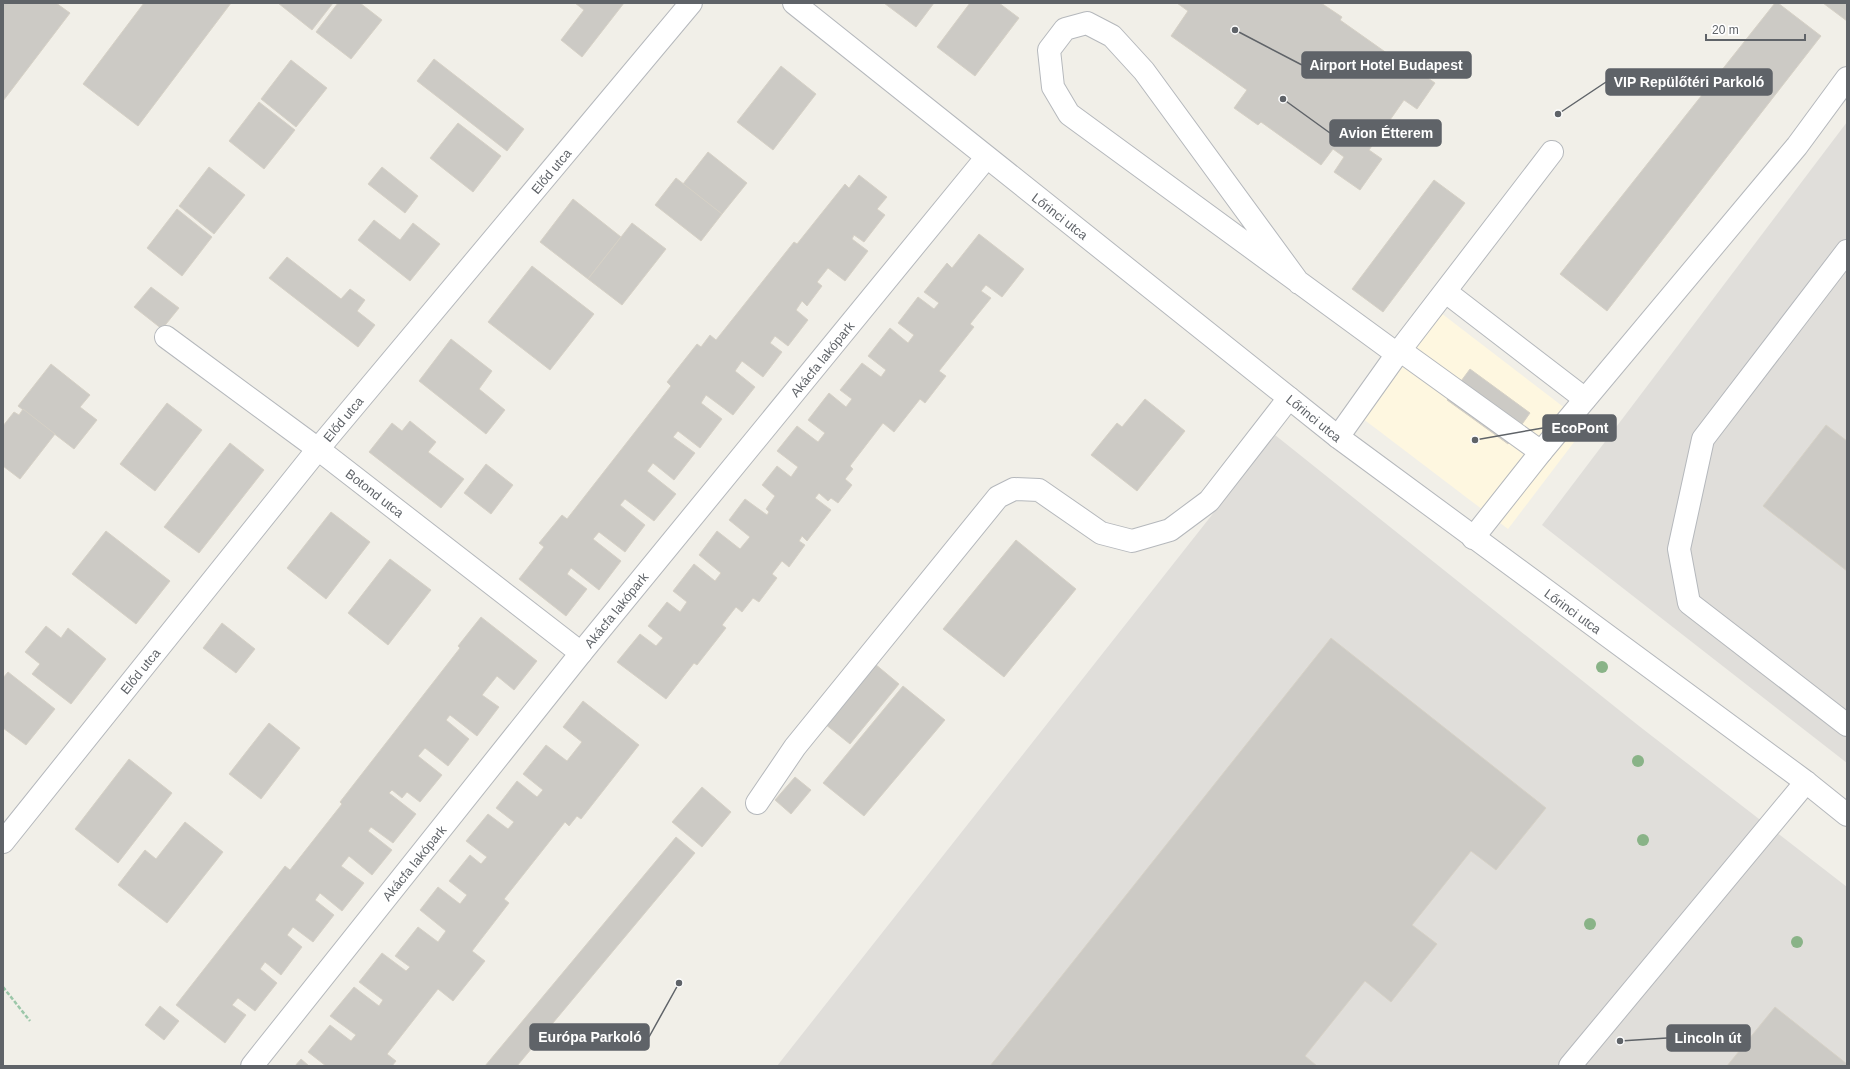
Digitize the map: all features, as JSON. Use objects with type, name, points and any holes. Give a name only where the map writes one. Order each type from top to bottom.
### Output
[{"type":"street","name":"Előd utca","points":[[3,842],[318,449],[691,3]]},
{"type":"street","name":"Lőrinci utca","points":[[794,3],[986,158],[1338,437],[1806,782],[1847,815]]},
{"type":"street","points":[[1300,283],[1144,71],[1112,36],[1088,23],[1065,29],[1049,50],[1053,87],[1069,114],[1300,283],[1541,452]]},
{"type":"street","points":[[1473,538],[1541,452],[1797,146],[1847,78]]},
{"type":"street","points":[[1338,437],[1399,353],[1552,152]]},
{"type":"street","name":"Akácfa lakópark","points":[[252,1066],[581,653],[986,158]]},
{"type":"street","points":[[1847,251],[1703,439],[1678,549],[1689,603],[1847,725]]},
{"type":"street","points":[[1446,292],[1585,399]]},
{"type":"street","name":"Botond utca","points":[[166,337],[318,449],[581,653]]},
{"type":"street","points":[[757,803],[795,747],[998,497],[1014,489],[1039,490],[1101,533],[1132,541],[1170,530],[1209,501],[1289,398]]},
{"type":"street","points":[[1570,1066],[1806,782]]},
{"type":"path","points":[[3,987],[30,1021]]},
{"type":"shaded area","points":[[1847,122],[1847,763],[1542,525]]},
{"type":"shaded area","points":[[1441,313],[1587,425],[1508,529],[1362,418]]},
{"type":"shaded area","points":[[1275,435],[1639,726],[1847,887],[1847,1066],[777,1066]]},
{"type":"building","points":[[3,3],[56,3],[70,13],[3,101]]},
{"type":"building","points":[[144,3],[231,3],[138,126],[83,84]]},
{"type":"building","points":[[278,3],[333,3],[312,30]]},
{"type":"building","points":[[338,3],[360,3],[382,20],[351,59],[316,32]]},
{"type":"building","points":[[575,3],[624,3],[582,57],[561,40],[584,10]]},
{"type":"building","points":[[884,3],[934,3],[916,27]]},
{"type":"building","points":[[970,3],[999,3],[1019,18],[975,76],[937,47]]},
{"type":"building","points":[[1177,3],[1321,3],[1342,17],[1340,20],[1398,61],[1400,58],[1435,83],[1417,109],[1404,100],[1369,150],[1382,159],[1360,190],[1334,172],[1344,157],[1333,149],[1321,165],[1261,122],[1258,125],[1234,108],[1247,90],[1171,36],[1188,11]]},
{"type":"building","points":[[1775,3],[1778,3],[1821,36],[1607,311],[1560,274]]},
{"type":"building","points":[[1823,3],[1847,3],[1847,21]]},
{"type":"building","points":[[434,59],[524,129],[507,151],[417,81]]},
{"type":"building","points":[[291,60],[327,88],[296,127],[261,99]]},
{"type":"building","points":[[781,66],[816,94],[773,150],[737,122]]},
{"type":"building","points":[[259,102],[295,130],[264,169],[229,141]]},
{"type":"building","points":[[458,123],[501,156],[473,192],[430,158]]},
{"type":"building","points":[[708,152],[747,183],[722,214],[683,184]]},
{"type":"building","points":[[209,167],[245,195],[214,234],[179,206]]},
{"type":"building","points":[[382,167],[418,196],[405,213],[368,184]]},
{"type":"building","points":[[859,175],[887,197],[877,209],[885,215],[864,242],[854,235],[852,239],[868,251],[845,281],[828,268],[817,282],[822,286],[807,306],[802,301],[796,310],[808,320],[788,346],[775,336],[770,343],[782,352],[763,377],[742,361],[735,371],[755,387],[733,415],[706,395],[701,403],[722,419],[700,448],[678,431],[673,437],[695,453],[674,480],[653,463],[647,471],[676,494],[654,521],[625,499],[620,505],[645,525],[625,552],[599,532],[593,539],[621,561],[599,590],[571,568],[567,574],[587,589],[566,616],[519,579],[544,547],[539,543],[562,515],[567,519],[671,386],[667,382],[697,344],[701,347],[710,335],[716,340],[794,242],[797,244],[845,184],[849,188]]},
{"type":"building","points":[[676,178],[722,214],[701,241],[655,205]]},
{"type":"building","points":[[1434,180],[1465,203],[1383,312],[1352,289]]},
{"type":"building","points":[[573,199],[621,237],[588,279],[540,242]]},
{"type":"building","points":[[177,209],[212,237],[182,276],[147,248]]},
{"type":"building","points":[[374,220],[400,240],[413,223],[440,244],[410,281],[358,240]]},
{"type":"building","points":[[632,223],[666,249],[622,305],[588,279]]},
{"type":"building","points":[[979,234],[1024,269],[1002,297],[986,285],[981,291],[991,298],[970,324],[974,327],[939,371],[946,376],[925,403],[920,399],[894,432],[883,423],[850,466],[853,469],[845,479],[852,485],[838,503],[831,498],[828,501],[819,493],[815,498],[831,510],[807,541],[802,536],[799,541],[805,545],[789,567],[782,561],[772,574],[777,578],[759,602],[753,598],[742,612],[736,607],[722,625],[726,628],[697,665],[694,663],[666,699],[617,662],[640,634],[656,646],[663,638],[648,626],[667,602],[680,612],[687,602],[673,591],[694,564],[715,581],[721,573],[699,555],[717,531],[740,549],[750,537],[729,520],[745,499],[767,515],[769,512],[766,509],[775,496],[762,485],[777,466],[791,477],[798,467],[777,451],[797,426],[818,442],[825,433],[808,420],[829,393],[846,407],[852,399],[840,390],[862,363],[881,377],[886,370],[868,356],[890,328],[908,343],[914,335],[898,323],[918,297],[934,309],[939,303],[924,292],[947,263],[952,268]]},
{"type":"building","points":[[287,257],[341,299],[350,289],[365,300],[357,311],[375,325],[358,347],[269,278]]},
{"type":"building","points":[[532,266],[594,314],[550,370],[488,322]]},
{"type":"building","points":[[151,287],[179,308],[162,329],[134,307]]},
{"type":"building","points":[[451,339],[492,371],[479,389],[505,410],[486,434],[419,381]]},
{"type":"building","points":[[51,364],[90,395],[80,407],[97,420],[74,449],[18,406]]},
{"type":"building","points":[[1470,369],[1530,413],[1508,444],[1447,400]]},
{"type":"building","points":[[1145,399],[1185,431],[1137,491],[1091,455],[1117,423],[1122,427]]},
{"type":"building","points":[[167,403],[202,430],[155,491],[120,464]]},
{"type":"building","points":[[23,409],[55,434],[20,479],[3,466],[3,426],[14,412],[19,415]]},
{"type":"building","points":[[410,421],[436,442],[428,452],[464,479],[441,508],[369,452],[392,423],[402,431]]},
{"type":"building","points":[[1826,425],[1847,441],[1847,571],[1763,506]]},
{"type":"building","points":[[230,443],[264,470],[199,553],[164,527]]},
{"type":"building","points":[[486,464],[513,485],[491,514],[464,493]]},
{"type":"building","points":[[331,512],[370,542],[326,599],[287,568]]},
{"type":"building","points":[[106,531],[170,581],[136,624],[72,574]]},
{"type":"building","points":[[1016,540],[1076,589],[1004,677],[943,629]]},
{"type":"building","points":[[390,559],[431,590],[388,645],[348,613]]},
{"type":"building","points":[[481,617],[537,661],[514,690],[497,676],[482,695],[499,707],[477,736],[450,715],[446,720],[469,739],[448,766],[425,748],[418,756],[442,775],[420,802],[407,792],[402,798],[392,790],[389,793],[416,814],[393,843],[371,827],[368,831],[392,850],[372,875],[349,856],[341,866],[364,883],[342,911],[320,893],[315,900],[334,915],[313,942],[293,927],[287,935],[302,947],[281,975],[265,962],[260,969],[277,983],[255,1011],[238,998],[232,1005],[246,1015],[225,1043],[176,1005],[285,866],[290,870],[342,804],[340,802],[460,648],[458,646]]},
{"type":"building","points":[[222,623],[255,649],[236,673],[203,648]]},
{"type":"building","points":[[46,626],[61,638],[68,628],[106,659],[71,704],[32,674],[40,664],[25,652]]},
{"type":"building","points":[[1331,638],[1546,808],[1496,870],[1471,851],[1412,925],[1437,944],[1391,1002],[1365,981],[1305,1056],[1317,1066],[990,1066]]},
{"type":"building","points":[[875,664],[899,684],[850,744],[825,724]]},
{"type":"building","points":[[8,672],[55,709],[26,745],[3,728],[3,678]]},
{"type":"building","points":[[903,686],[945,720],[864,816],[823,783]]},
{"type":"building","points":[[583,701],[639,745],[581,819],[577,816],[569,826],[565,822],[504,899],[509,903],[472,951],[485,961],[453,1001],[438,989],[387,1054],[396,1061],[392,1066],[326,1066],[308,1052],[330,1025],[351,1041],[356,1035],[330,1016],[354,987],[379,1006],[383,1000],[359,982],[382,953],[406,971],[410,967],[395,956],[418,927],[438,942],[446,931],[420,910],[438,887],[460,904],[467,895],[449,881],[470,855],[481,864],[487,857],[466,841],[488,814],[508,829],[514,822],[496,808],[517,781],[537,797],[543,790],[523,774],[546,745],[567,761],[582,742],[563,727]]},
{"type":"building","points":[[269,723],[300,748],[261,799],[229,774]]},
{"type":"building","points":[[129,759],[172,793],[118,863],[75,829]]},
{"type":"building","points":[[795,777],[811,790],[791,814],[775,800]]},
{"type":"building","points":[[702,787],[731,812],[702,847],[672,822]]},
{"type":"building","points":[[185,822],[223,852],[167,923],[118,885],[145,850],[156,859]]},
{"type":"building","points":[[676,837],[695,853],[517,1066],[485,1066]]},
{"type":"building","points":[[160,1006],[179,1021],[164,1040],[145,1025]]},
{"type":"building","points":[[1775,1007],[1847,1064],[1847,1066],[1727,1066]]},
{"type":"building","points":[[301,1059],[309,1066],[295,1066]]},
{"type":"place","name":"Airport Hotel Budapest","points":[[1235,30]]},
{"type":"place","name":"Avion Étterem","points":[[1283,99]]},
{"type":"place","name":"VIP Repülőtéri Parkoló","points":[[1558,114]]},
{"type":"place","name":"EcoPont","points":[[1475,440]]},
{"type":"place","name":"Európa Parkoló","points":[[679,983]]},
{"type":"place","name":"Lincoln út","points":[[1620,1041]]}]
